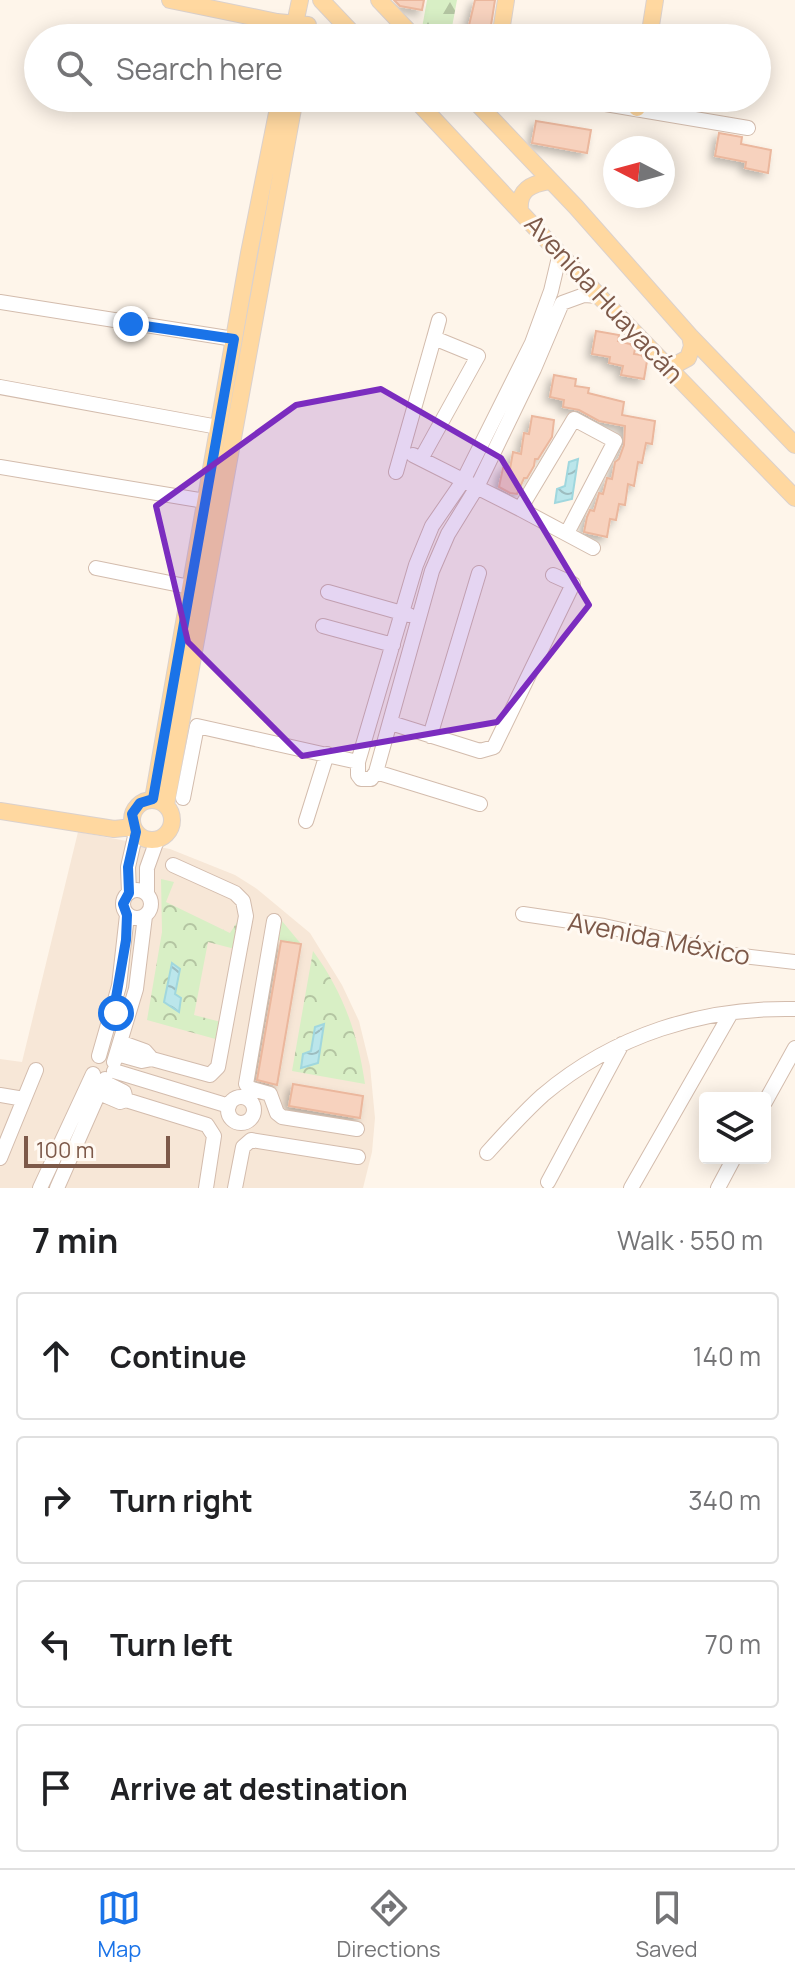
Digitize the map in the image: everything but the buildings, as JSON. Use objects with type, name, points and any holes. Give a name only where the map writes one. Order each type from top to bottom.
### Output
[{"type":"main road","points":[[172,0],[187,0]]},
{"type":"main road","points":[[172,0],[271,24]]},
{"type":"main road","points":[[300,0],[300,24]]},
{"type":"main road","points":[[304,24],[318,0],[343,24]]},
{"type":"main road","points":[[379,0],[402,24]]},
{"type":"main road","points":[[502,24],[506,0]]},
{"type":"main road","points":[[651,24],[655,0]]},
{"type":"main road","points":[[159,802],[190,587],[218,427],[232,394],[234,339],[277,112]]},
{"type":"main road","points":[[159,802],[232,394],[292,112]]},
{"type":"main road","name":"Avenida Huayacán","points":[[427,112],[599,296],[795,498]]},
{"type":"main road","name":"Avenida Huayacán","points":[[487,112],[690,336],[795,445]]},
{"type":"main road","points":[[520,210],[521,197],[526,190],[549,181]]},
{"type":"main road","points":[[664,362],[673,366],[688,358],[692,346],[690,336]]},
{"type":"main road","points":[[0,811],[134,830],[145,839],[157,840],[168,833],[172,825],[171,814],[159,802],[146,800],[132,814],[134,830]]},
{"type":"street","points":[[677,112],[748,128]]},
{"type":"street","points":[[470,484],[432,526],[416,565],[358,762],[361,779],[371,779],[376,772],[437,559],[556,300],[560,253]]},
{"type":"street","points":[[556,300],[599,296]]},
{"type":"street","points":[[0,302],[234,339]]},
{"type":"street","points":[[396,472],[439,320]]},
{"type":"street","points":[[421,459],[478,356],[434,338]]},
{"type":"street","points":[[0,387],[218,427]]},
{"type":"street","points":[[520,509],[574,419],[618,435],[567,533]]},
{"type":"street","points":[[402,449],[593,548]]},
{"type":"street","points":[[0,467],[205,501]]},
{"type":"street","points":[[96,568],[190,587]]},
{"type":"street","points":[[430,736],[479,573]]},
{"type":"street","points":[[391,723],[480,751],[494,747],[573,584],[553,575]]},
{"type":"street","points":[[328,592],[421,618]]},
{"type":"street","points":[[323,626],[395,637],[416,635]]},
{"type":"street","points":[[183,798],[197,726],[358,762]]},
{"type":"street","points":[[306,821],[327,754]]},
{"type":"street","points":[[376,772],[480,804]]},
{"type":"street","points":[[40,1188],[108,1070],[108,1057],[99,1056],[114,1009],[126,940],[127,915],[123,904],[129,893],[128,867],[134,830]]},
{"type":"street","points":[[57,1188],[129,1014],[139,974],[145,916],[151,906],[147,894],[147,868],[157,840]]},
{"type":"street","points":[[108,1070],[152,1059],[210,1075],[218,1067],[246,916],[243,901],[235,893],[173,865]]},
{"type":"street","points":[[129,893],[138,890],[147,894]]},
{"type":"street","name":"Avenida México","points":[[523,914],[604,926],[734,955],[795,962]]},
{"type":"street","points":[[127,915],[136,919],[145,916]]},
{"type":"street","points":[[270,1095],[246,1084],[274,921]]},
{"type":"street","points":[[114,1009],[120,1015],[129,1014]]},
{"type":"street","points":[[487,1153],[544,1094],[586,1064],[622,1044],[677,1024],[731,1013],[795,1009]]},
{"type":"street","points":[[631,1188],[731,1013]]},
{"type":"street","points":[[548,1182],[622,1044]]},
{"type":"street","points":[[771,1092],[795,1048]]},
{"type":"street","points":[[0,1158],[36,1070]]},
{"type":"street","points":[[108,1070],[124,1092],[126,1100],[207,1125],[212,1130],[214,1136],[206,1188]]},
{"type":"street","points":[[108,1070],[229,1106]]},
{"type":"street","points":[[0,1095],[24,1099]]},
{"type":"street","points":[[235,1188],[243,1147],[254,1135],[249,1113],[238,1097],[229,1106],[230,1118],[249,1113],[270,1095]]},
{"type":"street","points":[[270,1095],[277,1113],[282,1117],[357,1129]]},
{"type":"street","points":[[251,1140],[358,1157]]},
{"type":"street","points":[[718,1188],[731,1164]]},
{"type":"highlighted area","points":[[381,389],[501,458],[589,605],[497,722],[302,756],[188,642],[156,506],[296,405]]},
{"type":"shaded area","points":[[78,832],[170,849],[235,875],[310,933],[342,985],[359,1021],[370,1066],[375,1118],[372,1152],[363,1188],[0,1188],[0,1059],[22,1062]]},
{"type":"green space","points":[[427,0],[457,0],[453,24],[423,24]]},
{"type":"green space","points":[[161,879],[174,882],[166,902],[230,933],[241,916],[235,949],[208,942],[194,1015],[221,1022],[219,1040],[147,1020],[162,932]],"holes":[[[172,963],[180,969],[175,994],[164,1002]]]},
{"type":"green space","points":[[282,921],[301,944],[278,940]]},
{"type":"green space","points":[[313,951],[333,982],[348,1014],[365,1084],[292,1071]]},
{"type":"water","points":[[578,459],[572,499],[555,503],[557,489],[565,486],[569,462]]},
{"type":"water","points":[[172,963],[180,969],[175,994],[181,998],[179,1012],[164,1002]]},
{"type":"water","points":[[324,1024],[318,1063],[301,1068],[303,1054],[311,1051],[315,1027]]},
{"type":"route","points":[[116,1013],[114,1009],[126,940],[127,915],[123,904],[129,893],[127,874],[136,832],[132,814],[140,803],[153,799],[234,339],[131,324]]}]
